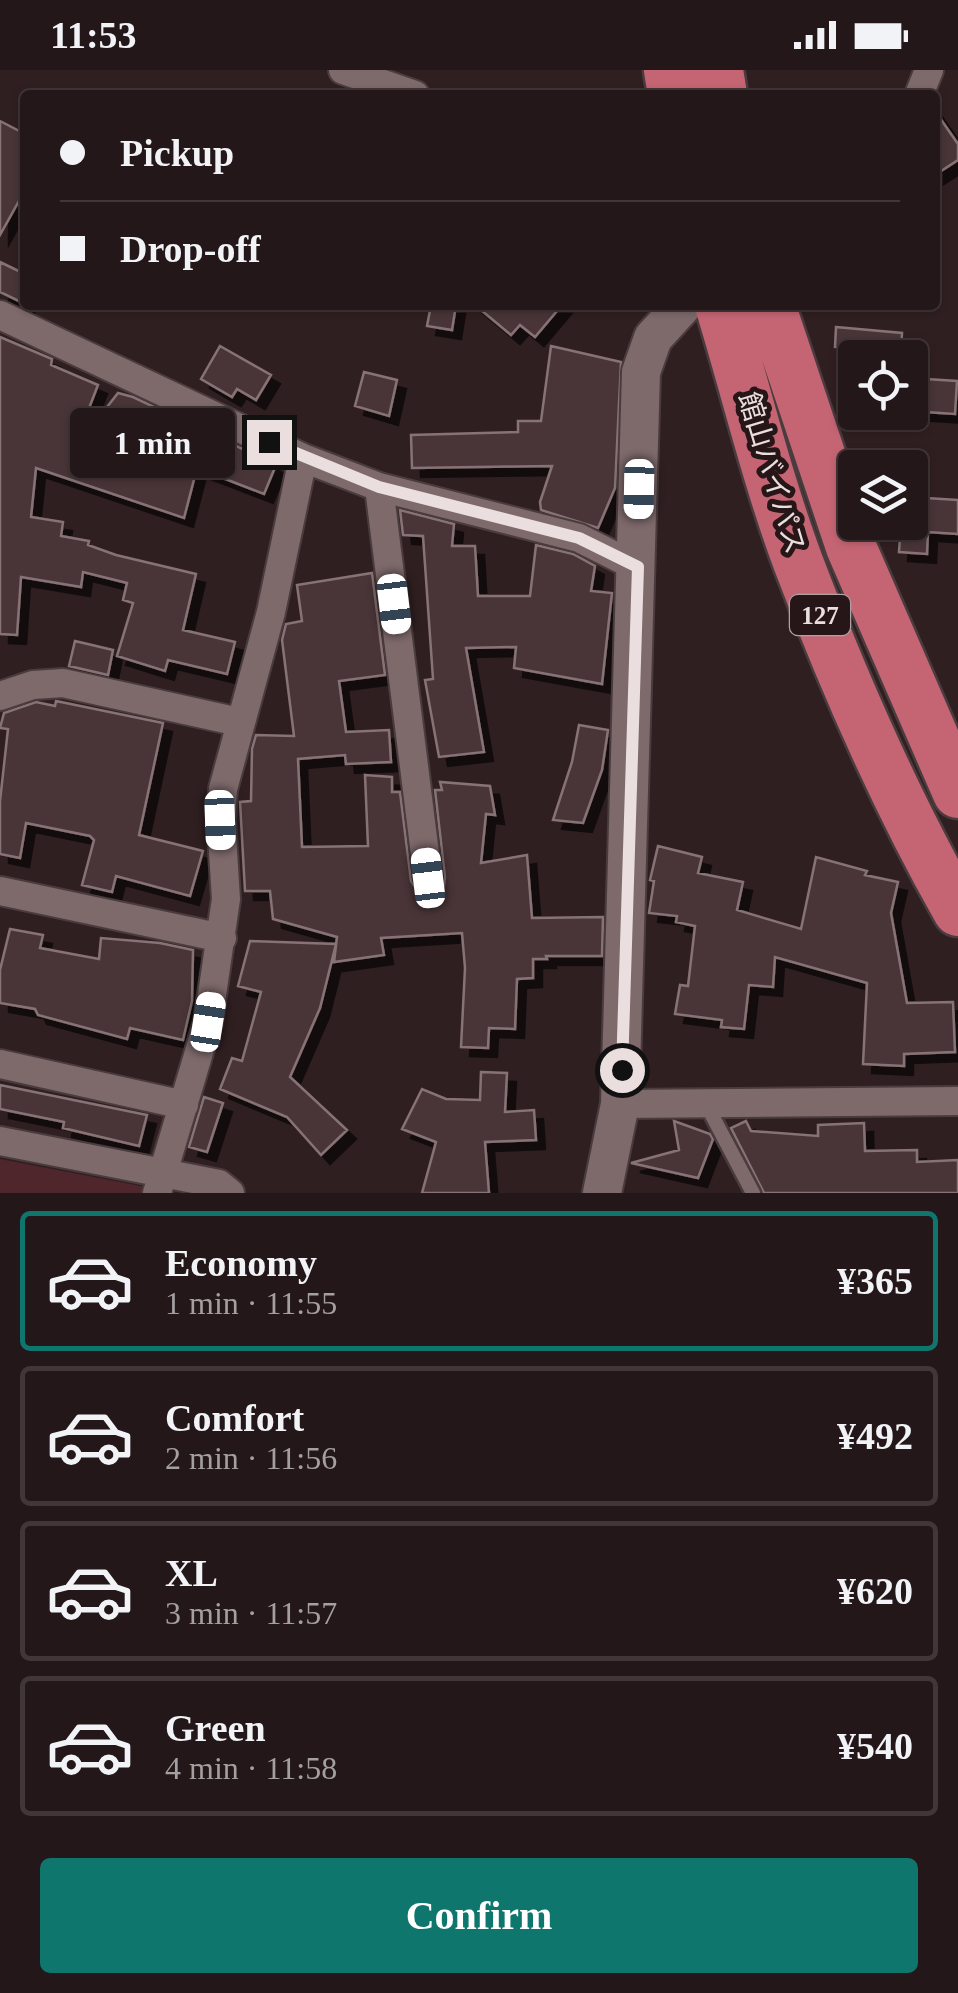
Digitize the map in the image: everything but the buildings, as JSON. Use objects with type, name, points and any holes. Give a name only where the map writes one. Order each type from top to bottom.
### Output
[{"type":"highway","name":"館山バイパス","points":[[722,310],[797,560],[884,765],[922,847],[958,910]]},
{"type":"highway","name":"館山バイパス","points":[[772,310],[852,547],[958,793]]},
{"type":"street","points":[[343,70],[401,90]]},
{"type":"street","points":[[602,1193],[620,1104],[641,372],[653,338],[678,310]]},
{"type":"street","points":[[0,315],[303,458],[379,487],[579,538],[638,567]]},
{"type":"street","points":[[160,1182],[208,1022],[226,899],[220,820],[223,790],[271,612],[303,458]]},
{"type":"street","points":[[379,487],[428,878]]},
{"type":"street","points":[[0,696],[13,689],[62,683],[239,722]]},
{"type":"street","points":[[0,891],[222,938]]},
{"type":"street","points":[[0,1064],[184,1105]]},
{"type":"street","points":[[620,1104],[958,1101]]},
{"type":"street","points":[[0,1141],[160,1182],[219,1184],[230,1193]]},
{"type":"lane","points":[[706,1104],[753,1193]]},
{"type":"shaded area","points":[[0,1159],[146,1187],[146,1193],[0,1193]]},
{"type":"route","points":[[269,442],[379,487],[579,538],[638,567],[622,1070]]}]
